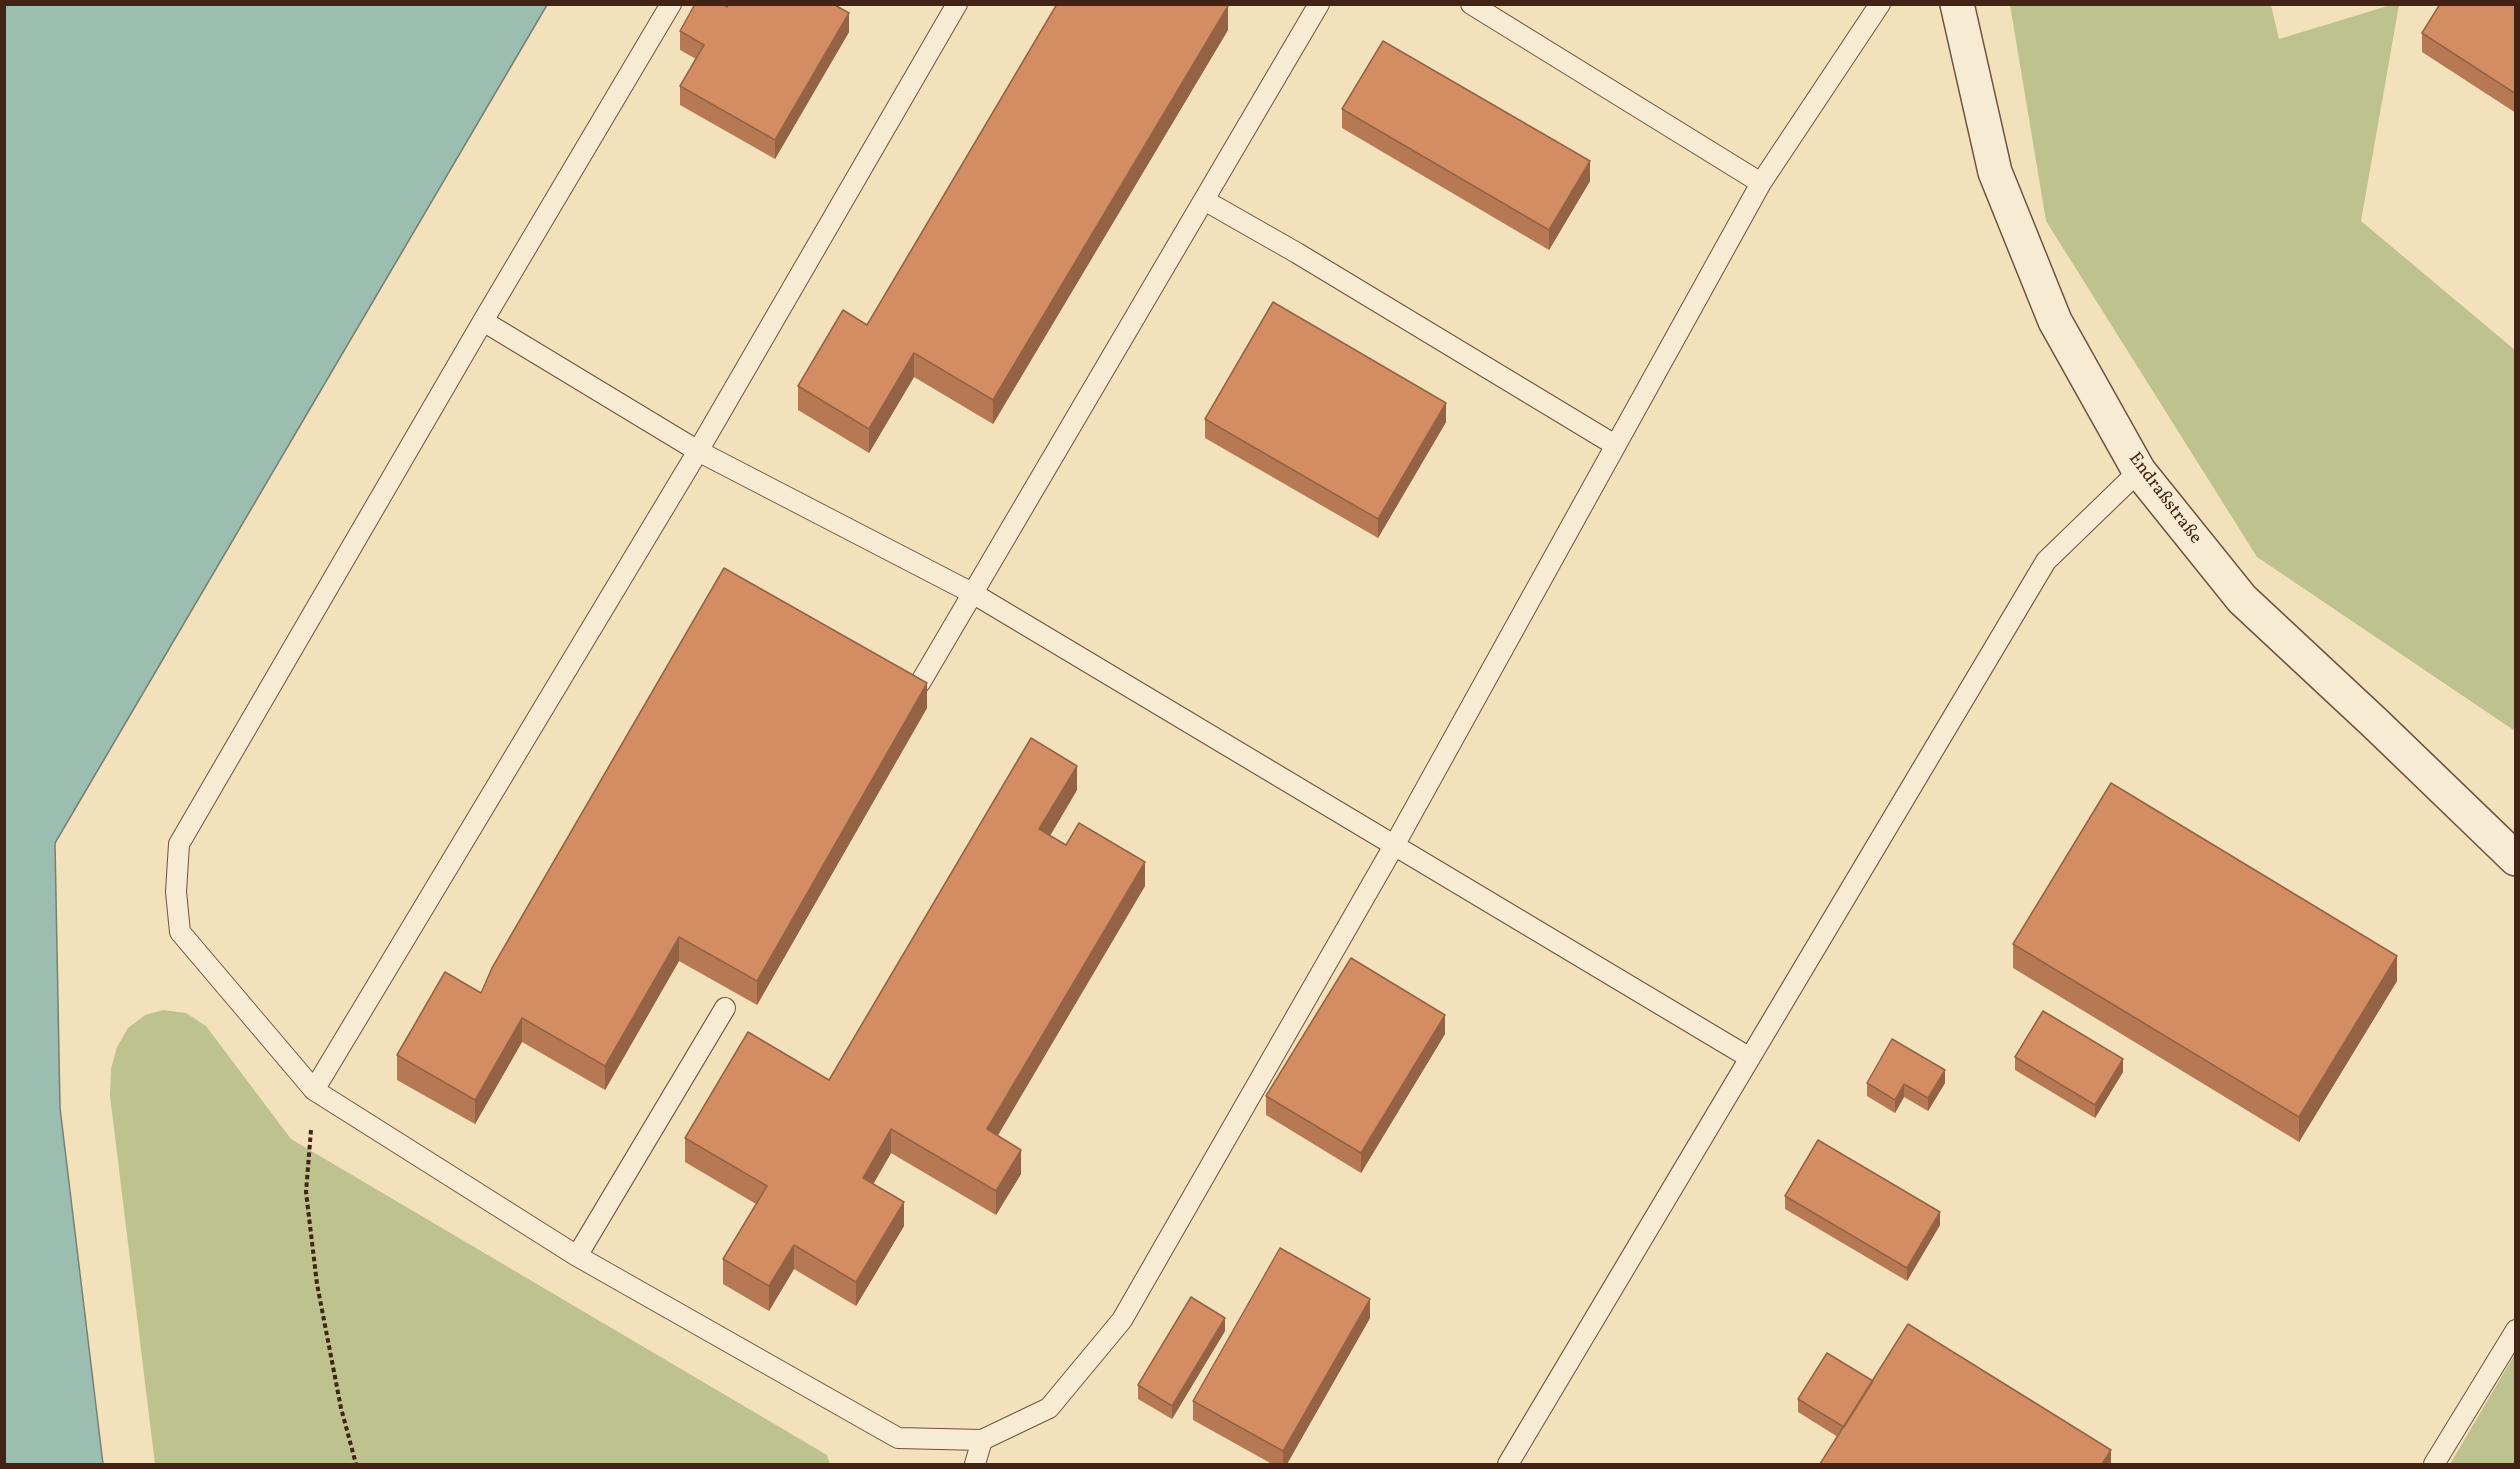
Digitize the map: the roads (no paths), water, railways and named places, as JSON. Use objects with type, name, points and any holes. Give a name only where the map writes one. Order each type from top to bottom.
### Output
[{"type":"street","name":"Endraßstraße","points":[[1957,4],[1995,172],[2055,321],[2139,471],[2242,599],[2516,859]]},
{"type":"lane","points":[[671,4],[483,321],[179,844],[176,892],[180,932],[314,1090],[577,1256],[898,1438],[982,1440],[1049,1408],[1122,1320],[1395,843],[1761,183],[1880,4]]},
{"type":"lane","points":[[314,1090],[698,451],[957,4]]},
{"type":"lane","points":[[920,683],[1319,4]]},
{"type":"lane","points":[[1471,4],[1761,183]]},
{"type":"lane","points":[[1204,200],[1297,252],[1615,445]]},
{"type":"lane","points":[[483,321],[698,451],[974,594],[1395,843],[1750,1058]]},
{"type":"lane","points":[[1508,1464],[2046,561],[2139,471]]},
{"type":"lane","points":[[577,1256],[725,1008]]},
{"type":"lane","points":[[2434,1464],[2516,1330]]},
{"type":"lane","points":[[975,1464],[982,1440]]}]
